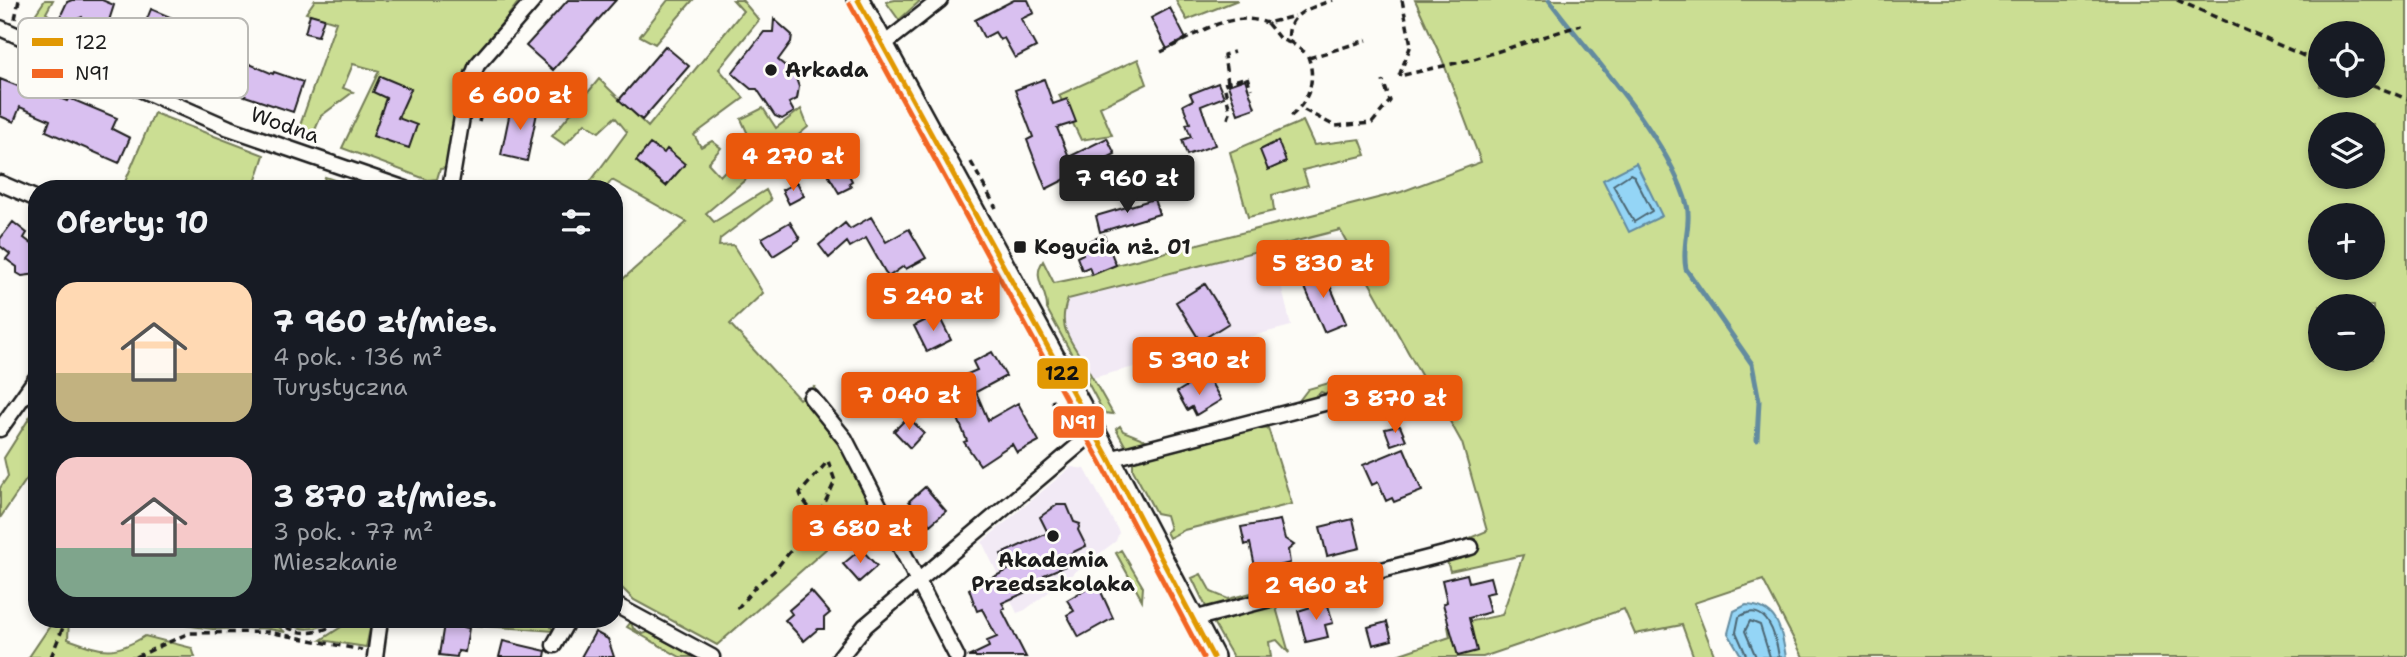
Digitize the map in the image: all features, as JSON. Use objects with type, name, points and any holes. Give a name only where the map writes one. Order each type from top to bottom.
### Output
[{"type":"main road","points":[[858,0],[1109,459],[1213,657]]},
{"type":"street","points":[[452,180],[466,93],[477,65],[534,0]]},
{"type":"street","points":[[883,45],[940,0]]},
{"type":"street","name":"Wodna","points":[[0,28],[18,36]]},
{"type":"street","name":"Wodna","points":[[160,98],[229,128],[380,180]]},
{"type":"street","points":[[0,183],[28,195]]},
{"type":"street","points":[[0,429],[28,390]]},
{"type":"street","points":[[811,397],[845,439],[919,578],[957,657]]},
{"type":"street","points":[[1109,459],[1336,400]]},
{"type":"street","points":[[840,657],[865,626],[919,578],[1094,432]]},
{"type":"street","points":[[1193,619],[1471,547]]},
{"type":"street","points":[[623,609],[712,657]]},
{"type":"street","points":[[369,654],[377,628]]},
{"type":"street","points":[[554,645],[564,628]]},
{"type":"path","points":[[15,23],[19,0]]},
{"type":"path","points":[[1161,52],[1231,18],[1278,23],[1333,0]]},
{"type":"path","points":[[1402,0],[1411,45],[1399,76],[1474,59],[1580,26]]},
{"type":"path","points":[[2177,0],[2308,58]]},
{"type":"path","points":[[1290,43],[1289,29],[1299,13]]},
{"type":"path","points":[[1267,23],[1280,39],[1304,49],[1309,58],[1311,87],[1302,106],[1291,116]]},
{"type":"path","points":[[1309,58],[1367,40]]},
{"type":"path","points":[[1228,83],[1224,55],[1234,52]]},
{"type":"path","points":[[1228,119],[1230,112],[1224,84],[1247,77],[1251,89]]},
{"type":"path","points":[[1304,110],[1335,126],[1372,123],[1390,101],[1383,81]]},
{"type":"path","points":[[479,125],[488,85]]},
{"type":"path","points":[[2385,90],[2407,99]]},
{"type":"path","points":[[814,531],[835,481],[828,461],[800,493],[803,502],[812,509],[816,522]]},
{"type":"path","points":[[737,609],[803,536],[879,503]]},
{"type":"path","points":[[51,657],[63,628]]},
{"type":"path","points":[[291,628],[299,633],[312,634],[326,628]]},
{"type":"path","points":[[136,657],[188,633],[268,632],[369,654]]},
{"type":"shaded area","points":[[1272,247],[1291,326],[1092,378],[1065,331],[1061,315],[1067,299]]},
{"type":"shaded area","name":"Akademia Przedszkolaka","points":[[1071,467],[1085,469],[1119,532],[1116,541],[1025,610],[1017,613],[982,542]]},
{"type":"green space","points":[[45,0],[53,0],[46,13],[53,18],[33,18]]},
{"type":"green space","points":[[315,0],[520,0],[465,71],[447,168],[440,169],[437,179],[428,180],[342,148],[379,71],[353,64],[343,88],[353,92],[321,116],[312,137],[297,134],[336,22],[306,13]]},
{"type":"green space","points":[[668,0],[693,0],[655,44],[640,36]]},
{"type":"green space","points":[[733,0],[742,0],[759,20],[719,69],[744,98],[694,135],[701,147],[712,141],[721,148],[708,163],[720,176],[752,143],[741,119],[763,108],[776,128],[801,109],[808,127],[706,213],[714,222],[766,190],[771,200],[720,239],[719,246],[733,245],[763,293],[730,324],[799,399],[815,386],[806,397],[840,440],[887,529],[879,534],[868,512],[717,645],[634,600],[623,589],[623,279],[687,222],[623,186],[623,180],[592,180],[627,132],[615,117],[599,132],[585,123],[565,145],[552,136],[599,79],[648,127],[743,11]]},
{"type":"green space","points":[[921,0],[899,20],[886,2]]},
{"type":"green space","points":[[1238,0],[1187,20],[1176,1]]},
{"type":"green space","points":[[1415,0],[2407,0],[2407,657],[1803,657],[1763,580],[1694,603],[1715,657],[1690,657],[1693,655],[1682,625],[1635,634],[1624,609],[1483,657],[1391,657],[1450,637],[1448,626],[1502,615],[1523,555],[1450,571],[1443,549],[1487,531],[1462,443],[1432,389],[1352,410],[1341,408],[1350,406],[1348,398],[1422,377],[1340,230],[1068,299],[1064,324],[1083,361],[1077,364],[1047,309],[1039,279],[1040,267],[1043,261],[1054,283],[1092,275],[1116,265],[1401,192],[1481,162],[1442,59]]},
{"type":"green space","points":[[1138,59],[1147,84],[1100,107],[1112,135],[1081,140],[1059,95]]},
{"type":"green space","points":[[154,113],[264,155],[256,180],[126,180]]},
{"type":"green space","points":[[1303,121],[1314,145],[1360,139],[1366,155],[1303,170],[1308,185],[1272,195],[1274,211],[1248,217],[1230,152]]},
{"type":"green space","points":[[1088,370],[1113,414],[1104,413],[1087,381],[1089,377],[1084,374]]},
{"type":"green space","points":[[1343,379],[1348,398],[1343,400],[1321,392],[1310,401],[1138,448],[1126,447],[1116,429],[1120,426],[1123,431],[1148,441],[1298,402],[1308,389]]},
{"type":"green space","points":[[28,420],[28,477],[0,518],[0,488],[8,476],[4,458]]},
{"type":"green space","points":[[1260,427],[1268,428],[1292,504],[1184,530],[1169,538],[1166,532],[1170,529],[1166,515],[1156,513],[1133,470],[1133,460]]},
{"type":"green space","points":[[1121,550],[1143,587],[1142,600],[1116,553]]},
{"type":"green space","points":[[1201,574],[1211,592],[1228,599],[1313,577],[1312,582],[1208,611],[1192,578]]},
{"type":"green space","points":[[1275,604],[1289,653],[1277,640],[1269,642],[1271,657],[1233,657],[1214,624],[1216,619]]},
{"type":"green space","points":[[631,622],[633,628],[643,634],[648,632],[695,657],[680,657],[627,627]]},
{"type":"green space","points":[[49,628],[69,628],[68,639],[99,649],[124,647],[145,636],[192,648],[195,657],[29,657]]},
{"type":"green space","points":[[264,628],[280,628],[285,632]]},
{"type":"green space","points":[[340,628],[370,628],[366,647],[321,640]]},
{"type":"green space","points":[[513,628],[552,628],[553,631]]},
{"type":"water","points":[[1636,163],[1662,216],[1629,232],[1603,180]]},
{"type":"water","points":[[1746,605],[1765,610],[1776,621],[1786,657],[1742,657],[1728,633],[1734,611]]},
{"type":"building","points":[[102,0],[114,5],[110,18],[62,18],[60,17],[67,2]]},
{"type":"building","points":[[568,0],[616,0],[553,70],[526,46]]},
{"type":"building","points":[[1014,0],[1028,0],[1034,13],[1021,19],[1036,47],[1015,58],[1004,38],[1000,40],[995,32],[984,38],[975,20]]},
{"type":"building","points":[[1170,8],[1186,39],[1167,49],[1151,18]]},
{"type":"building","points":[[151,9],[172,18],[147,18]]},
{"type":"building","points":[[310,14],[324,18],[318,36],[305,33]]},
{"type":"building","points":[[774,19],[792,35],[791,42],[778,60],[794,73],[799,87],[797,99],[789,103],[794,112],[782,119],[775,116],[757,89],[751,89],[732,73],[764,32],[773,32]]},
{"type":"building","points":[[665,46],[689,66],[642,120],[619,100]]},
{"type":"building","points":[[248,63],[303,82],[293,112],[248,97]]},
{"type":"building","points":[[380,76],[411,89],[398,118],[417,125],[409,148],[373,136],[386,98],[373,92]]},
{"type":"building","points":[[0,79],[18,86],[18,98],[60,98],[67,101],[69,98],[117,118],[112,129],[130,138],[119,163],[46,131],[50,120],[20,107],[14,122],[0,116]]},
{"type":"building","points":[[1044,79],[1053,104],[1067,99],[1076,122],[1057,128],[1069,157],[1107,138],[1115,154],[1046,189],[1027,140],[1033,137],[1015,90]]},
{"type":"building","points":[[1245,79],[1255,108],[1238,114],[1228,85]]},
{"type":"building","points":[[1218,83],[1224,97],[1201,106],[1215,145],[1187,155],[1182,140],[1191,137],[1186,124],[1190,123],[1183,105],[1193,100],[1190,94]]},
{"type":"building","points":[[512,102],[538,108],[527,161],[501,155]]},
{"type":"building","points":[[1278,141],[1286,162],[1268,170],[1260,150]]},
{"type":"building","points":[[833,143],[852,181],[849,183],[851,187],[839,193],[815,153]]},
{"type":"building","points":[[650,144],[664,153],[667,149],[685,164],[666,186],[636,161]]},
{"type":"building","points":[[797,182],[804,196],[789,204],[782,190]]},
{"type":"building","points":[[1154,199],[1159,214],[1100,232],[1096,216]]},
{"type":"building","points":[[871,217],[886,242],[909,229],[926,258],[906,269],[904,266],[888,277],[866,238],[850,247],[847,242],[829,258],[819,245],[845,223],[850,229]]},
{"type":"building","points":[[13,222],[27,233],[24,238],[28,241],[28,275],[17,273],[17,267],[6,259],[10,254],[0,246],[0,239]]},
{"type":"building","points":[[790,222],[800,239],[773,256],[762,238]]},
{"type":"building","points":[[1104,235],[1116,265],[1092,275],[1089,267],[1082,270],[1077,257],[1083,254],[1079,245]]},
{"type":"building","points":[[1322,267],[1346,323],[1324,332],[1300,276]]},
{"type":"building","points":[[1205,284],[1229,323],[1200,341],[1176,302]]},
{"type":"building","points":[[938,314],[951,340],[927,352],[914,326]]},
{"type":"building","points":[[992,352],[1006,376],[976,392],[988,420],[1018,403],[1039,441],[1017,453],[1012,444],[980,465],[964,442],[967,441],[944,384],[977,370],[973,362]]},
{"type":"building","points":[[1209,379],[1221,400],[1196,415],[1192,407],[1187,410],[1177,392],[1192,383],[1195,387]]},
{"type":"building","points":[[908,417],[924,433],[910,448],[894,431]]},
{"type":"building","points":[[1400,426],[1406,440],[1391,445],[1385,429]]},
{"type":"building","points":[[1404,448],[1422,491],[1394,502],[1392,498],[1386,501],[1378,482],[1372,485],[1363,465]]},
{"type":"building","points":[[925,487],[946,511],[930,525],[909,501]]},
{"type":"building","points":[[1057,505],[1067,505],[1074,522],[1080,524],[1078,530],[1086,546],[1061,558],[1065,566],[1044,575],[1048,582],[1002,603],[1005,608],[1002,610],[1026,657],[968,657],[989,647],[987,641],[997,637],[982,609],[977,611],[969,589],[1008,570],[1001,554],[1048,533],[1040,517]]},
{"type":"building","points":[[1353,519],[1360,548],[1327,556],[1320,527]]},
{"type":"building","points":[[1280,520],[1285,539],[1294,545],[1288,550],[1290,563],[1278,566],[1274,574],[1267,569],[1256,571],[1250,543],[1245,545],[1241,527]]},
{"type":"building","points":[[861,549],[877,566],[859,582],[843,564]]},
{"type":"building","points":[[1467,574],[1469,582],[1490,577],[1494,592],[1485,594],[1490,612],[1469,618],[1477,651],[1458,656],[1443,604],[1447,602],[1442,580]]},
{"type":"building","points":[[1097,583],[1113,618],[1079,637],[1067,615],[1074,611],[1067,600]]},
{"type":"building","points":[[811,591],[830,613],[824,618],[824,629],[818,629],[804,641],[785,620],[792,614],[789,610]]},
{"type":"building","points":[[1327,602],[1333,623],[1325,625],[1328,637],[1306,642],[1298,611]]},
{"type":"building","points":[[1387,622],[1392,640],[1373,645],[1368,627]]},
{"type":"building","points":[[443,628],[469,628],[465,652],[458,651],[457,657],[439,655]]},
{"type":"building","points":[[595,632],[608,639],[614,657],[581,657]]},
{"type":"building","points":[[503,641],[546,651],[545,657],[499,657]]},
{"type":"waterway","points":[[1549,0],[1627,98],[1663,152],[1677,179],[1688,212],[1686,269],[1752,364],[1759,401],[1757,440]]},
{"type":"transit line","name":"122","points":[[858,0],[1109,459],[1213,657]]},
{"type":"transit line","name":"N91","points":[[850,4],[1101,463],[1203,657]]},
{"type":"place","name":"Arkada","points":[[771,70]]},
{"type":"place","name":"Kogucia nż. 01","points":[[1020,247]]},
{"type":"place","name":"Akademia Przedszkolaka","points":[[1053,536]]}]
